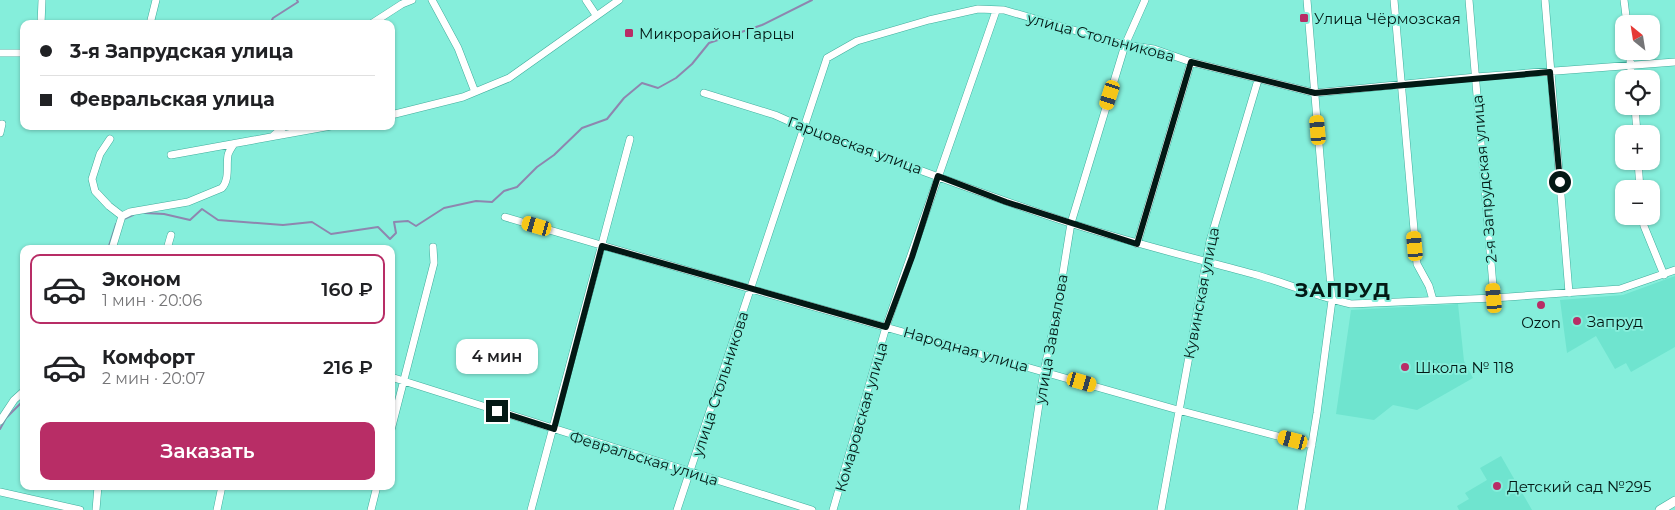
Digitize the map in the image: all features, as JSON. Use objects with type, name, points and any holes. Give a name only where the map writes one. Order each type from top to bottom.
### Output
[{"type":"main road","points":[[1660,510],[1675,501]]},
{"type":"street","points":[[41,20],[42,0]]},
{"type":"street","points":[[151,20],[156,0]]},
{"type":"street","points":[[377,20],[402,4],[412,0]]},
{"type":"street","points":[[432,0],[458,48],[475,92]]},
{"type":"street","points":[[586,0],[596,15]]},
{"type":"street","points":[[395,114],[463,97],[509,78],[619,0]]},
{"type":"street","name":"улица Завьялова","points":[[1023,510],[1044,372],[1056,316],[1071,223],[1126,46],[1145,0]]},
{"type":"street","points":[[1301,510],[1332,300],[1307,0]]},
{"type":"street","points":[[1394,0],[1417,264],[1429,286],[1433,300]]},
{"type":"street","name":"2-я Запрудская улица","points":[[1469,0],[1494,298]]},
{"type":"street","points":[[1545,0],[1569,293]]},
{"type":"street","points":[[1624,0],[1626,15]]},
{"type":"street","name":"улица Стольникова","points":[[677,510],[751,289],[802,128],[827,58],[857,41],[911,25],[978,9],[1004,10],[1126,46],[1154,49],[1191,62],[1315,93],[1402,84],[1675,62]]},
{"type":"street","name":"Комаровская улица","points":[[833,510],[886,327],[912,257],[938,176],[996,11]]},
{"type":"street","points":[[0,53],[20,53]]},
{"type":"street","points":[[1630,60],[1631,70]]},
{"type":"street","points":[[1137,244],[1191,62]]},
{"type":"street","name":"Кувинская улица","points":[[1161,510],[1210,241],[1258,80]]},
{"type":"street","name":"Гарцовская улица","points":[[704,93],[775,115],[802,128],[1006,202],[1137,244],[1259,276],[1332,300],[1351,304],[1494,298],[1620,289],[1675,270]]},
{"type":"street","points":[[0,133],[2,124]]},
{"type":"street","points":[[272,136],[280,130]]},
{"type":"street","points":[[171,155],[307,130]]},
{"type":"street","points":[[110,139],[100,154],[92,179],[95,191],[108,206],[122,216]]},
{"type":"street","points":[[531,510],[630,140]]},
{"type":"street","points":[[113,245],[122,216],[130,212],[188,202],[222,188],[225,184],[228,153],[234,144]]},
{"type":"street","name":"Народная улица","points":[[505,217],[1178,410],[1312,445]]},
{"type":"street","points":[[1644,225],[1664,275]]},
{"type":"street","points":[[168,245],[171,235]]},
{"type":"street","points":[[395,414],[434,263],[433,247]]},
{"type":"street","name":"Февральская улица","points":[[395,378],[812,510]]},
{"type":"street","points":[[0,421],[14,400],[20,395]]},
{"type":"street","points":[[96,510],[98,490]]},
{"type":"street","points":[[217,510],[221,490]]},
{"type":"street","points":[[372,510],[376,490]]},
{"type":"street","points":[[0,492],[80,510]]},
{"type":"shaded area","points":[[1675,276],[1675,347],[1631,372],[1626,363],[1615,369],[1596,336],[1567,353],[1560,300],[1623,295]]},
{"type":"shaded area","name":"Школа № 118","points":[[1458,304],[1464,361],[1473,378],[1417,410],[1393,405],[1374,420],[1336,414],[1351,310]]},
{"type":"shaded area","name":"Детский сад №295","points":[[1501,456],[1532,510],[1459,510],[1457,506],[1469,499],[1465,493],[1487,480],[1480,468]]},
{"type":"waterway","points":[[272,20],[298,2],[297,0]]},
{"type":"waterway","points":[[145,213],[164,214],[190,220],[202,209],[218,220],[283,225],[312,222],[331,234],[378,227],[390,239],[396,233],[394,222],[408,221],[416,226],[444,208],[476,201],[492,202],[504,191],[517,187],[582,128],[607,119],[624,98],[642,83],[658,88],[676,78],[692,64],[709,43],[762,25],[812,0]]},
{"type":"waterway","points":[[124,219],[133,215]]},
{"type":"waterway","points":[[109,245],[116,224]]},
{"type":"waterway","points":[[0,429],[6,418],[20,404]]},
{"type":"place","name":"Улица Чёрмозская","points":[[1304,18]]},
{"type":"place","name":"Микрорайон Гарцы","points":[[629,33]]},
{"type":"place","name":"Ozon","points":[[1541,305]]},
{"type":"place","name":"Запруд","points":[[1577,321]]},
{"type":"place","name":"Школа № 118","points":[[1405,367]]},
{"type":"place","name":"Детский сад №295","points":[[1497,486]]},
{"type":"district","name":"ЗАПРУД","points":[[1343,290]]},
{"type":"route","points":[[497,411],[554,429],[602,246],[886,327],[912,257],[938,176],[1006,202],[1137,244],[1191,62],[1315,93],[1420,82],[1550,72],[1560,182]]}]
